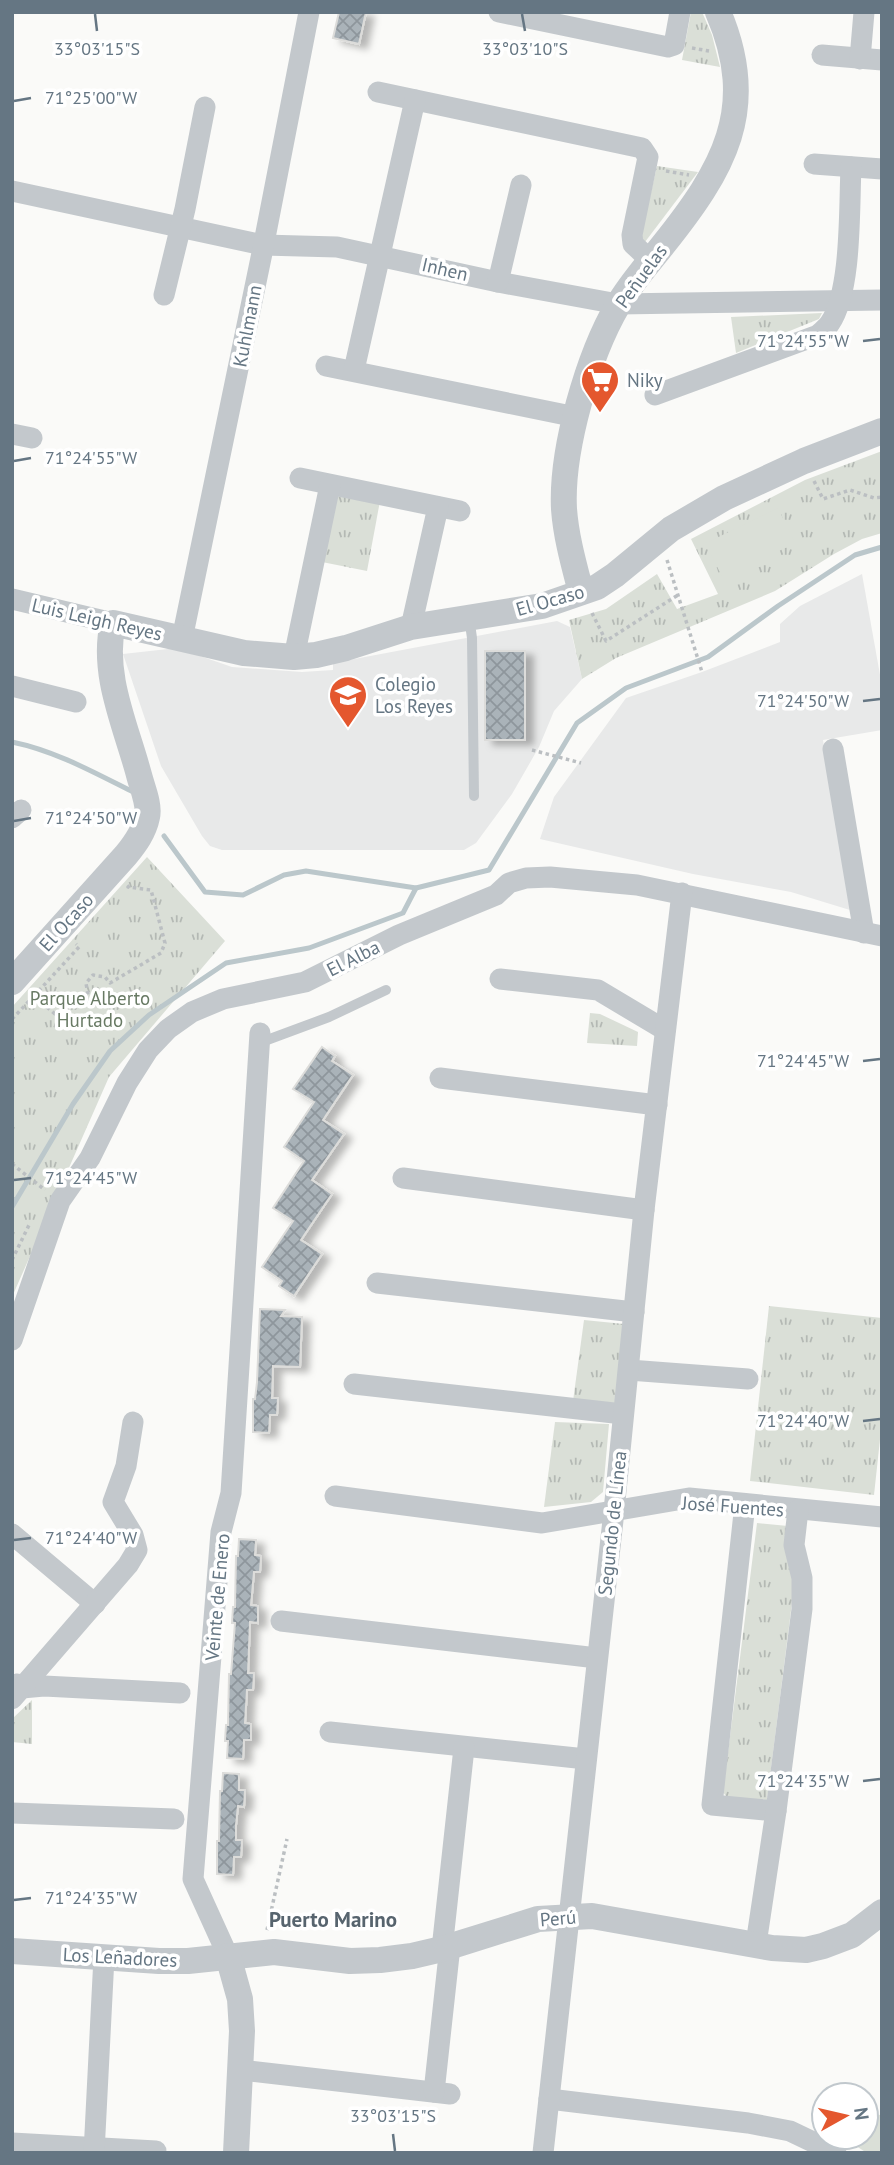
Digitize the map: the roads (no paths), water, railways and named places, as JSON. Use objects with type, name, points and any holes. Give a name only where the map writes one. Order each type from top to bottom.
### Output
[{"type":"street","name":"Kuhlmann","points":[[182,639],[309,12]]},
{"type":"street","points":[[499,12],[668,47],[674,46],[680,12]]},
{"type":"street","name":"Peñuelas","points":[[582,592],[569,545],[564,508],[569,450],[576,416],[597,351],[618,304],[692,208],[720,161],[735,104],[735,69],[729,38],[718,12]]},
{"type":"street","points":[[860,59],[864,12]]},
{"type":"street","points":[[822,55],[882,60]]},
{"type":"street","points":[[378,92],[642,148],[648,157],[632,235],[633,244],[651,261]]},
{"type":"street","points":[[355,370],[415,100]]},
{"type":"street","points":[[164,295],[186,209],[205,107]]},
{"type":"street","points":[[814,163],[882,169]]},
{"type":"street","points":[[655,395],[818,335],[830,325],[841,301],[845,272],[851,167]]},
{"type":"street","points":[[498,282],[521,185]]},
{"type":"street","name":"Inhen","points":[[12,191],[263,245],[337,247],[498,282],[618,304],[882,300]]},
{"type":"street","points":[[326,366],[576,416]]},
{"type":"street","name":"El Ocaso","points":[[182,639],[244,653],[294,657],[316,655],[411,627],[542,606],[597,587],[661,538],[701,510],[724,498],[804,461],[882,430]]},
{"type":"street","points":[[300,478],[460,510]]},
{"type":"street","points":[[294,657],[330,485]]},
{"type":"street","points":[[411,627],[438,507]]},
{"type":"street","name":"Luis Leigh Reyes","points":[[12,599],[182,639]]},
{"type":"street","name":"El Ocaso","points":[[12,982],[126,855],[138,840],[148,816],[111,677],[108,648],[113,623]]},
{"type":"street","points":[[12,686],[76,702]]},
{"type":"street","points":[[833,749],[873,934]]},
{"type":"street","name":"El Alba","points":[[12,1340],[60,1201],[90,1158],[127,1083],[148,1050],[168,1029],[192,1012],[223,999],[305,982],[399,934],[496,895],[509,883],[526,878],[550,877],[637,885],[873,934]]},
{"type":"street","name":"Segundo de Línea","points":[[543,2153],[614,1511],[644,1210],[682,893]]},
{"type":"street","points":[[499,979],[598,990],[665,1030]]},
{"type":"street","name":"Veinte de Enero","points":[[236,2153],[241,2070],[240,1999],[228,1956],[193,1879],[221,1532],[231,1493],[259,1038]]},
{"type":"street","points":[[440,1078],[657,1105]]},
{"type":"street","points":[[403,1178],[644,1210]]},
{"type":"street","points":[[377,1283],[634,1312]]},
{"type":"street","points":[[629,1370],[748,1378]]},
{"type":"street","points":[[354,1384],[623,1414]]},
{"type":"street","points":[[15,1689],[95,1604],[128,1565],[136,1550],[133,1535],[113,1502],[126,1466],[133,1422]]},
{"type":"street","name":"José Fuentes","points":[[335,1496],[542,1523],[689,1498],[882,1517]]},
{"type":"street","points":[[745,1504],[704,1804],[776,1811]]},
{"type":"street","points":[[756,1944],[802,1609],[802,1578],[794,1545],[798,1510]]},
{"type":"street","points":[[12,1534],[95,1604]]},
{"type":"street","points":[[281,1621],[597,1658]]},
{"type":"street","points":[[15,1689],[44,1685],[180,1693]]},
{"type":"street","points":[[330,1732],[586,1759]]},
{"type":"street","points":[[241,2070],[442,2093],[446,1947],[464,1748]]},
{"type":"street","points":[[12,1814],[174,1819]]},
{"type":"street","name":"Perú","points":[[228,1956],[262,1952],[360,1961],[412,1956],[506,1927],[538,1919],[570,1916],[592,1916],[789,1950],[823,1946],[852,1935],[882,1912]]},
{"type":"street","name":"Los Leñadores","points":[[12,1951],[188,1961],[228,1956]]},
{"type":"street","points":[[94,2150],[104,1957]]},
{"type":"street","points":[[549,2099],[748,2123],[790,2131],[836,2153]]},
{"type":"street","points":[[12,2143],[94,2150],[156,2151]]},
{"type":"lane","points":[[469,617],[472,638],[474,796]]},
{"type":"lane","points":[[259,1038],[329,1017],[387,990]]},
{"type":"waterway","points":[[164,836],[205,892],[243,895],[284,875],[306,871],[416,888],[489,870],[577,723],[626,688],[708,657],[855,555],[882,547]]},
{"type":"waterway","points":[[12,742],[60,757],[135,793]]},
{"type":"waterway","points":[[12,1207],[73,1104],[110,1051],[149,1015],[226,963],[309,948],[403,913],[416,888]]},
{"type":"place","name":"Niky","points":[[600,414]]},
{"type":"place","name":"Colegio Los Reyes","points":[[348,729]]},
{"type":"district","name":"Puerto Marino","points":[[333,1919]]},
{"type":"park label","name":"Parque Alberto Hurtado","points":[[90,1009]]}]
